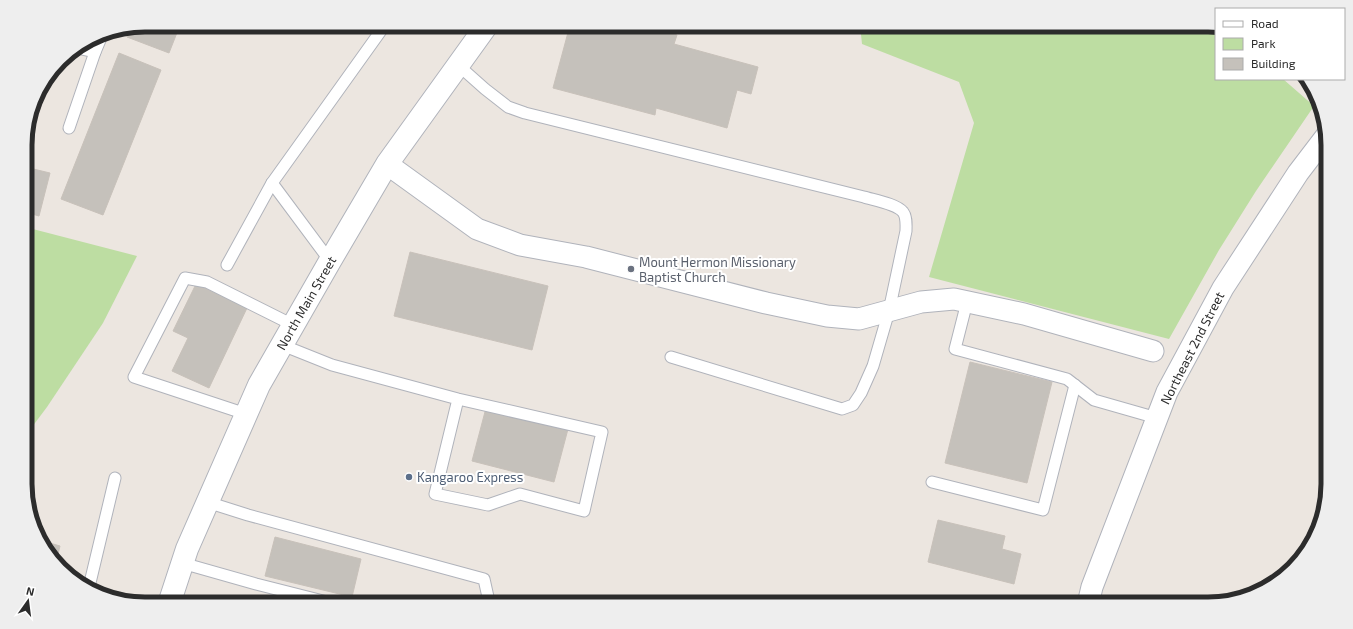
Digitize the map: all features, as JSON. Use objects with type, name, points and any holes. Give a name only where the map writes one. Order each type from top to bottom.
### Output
[{"type":"main road","name":"North Main Street","points":[[171,597],[187,548],[259,384],[387,164],[483,32]]},
{"type":"street","name":"Northeast 2nd Street","points":[[1090,597],[1092,587],[1167,392],[1223,288],[1298,172],[1321,143]]},
{"type":"street","points":[[387,164],[476,228],[520,245],[586,258],[766,303],[827,316],[859,319],[922,302],[954,299],[1024,314],[1153,352]]},
{"type":"lane","points":[[227,265],[272,183],[380,32]]},
{"type":"lane","points":[[69,128],[99,42]]},
{"type":"lane","points":[[84,50],[95,52]]},
{"type":"lane","points":[[458,65],[508,107],[524,113],[839,191],[895,207],[903,212],[906,226],[889,311],[873,366],[862,393],[853,405],[842,409],[671,358]]},
{"type":"lane","points":[[272,183],[330,261]]},
{"type":"lane","points":[[246,414],[134,377],[185,278],[207,282],[293,325]]},
{"type":"lane","points":[[967,302],[955,349],[1066,379],[1094,400],[1157,418]]},
{"type":"lane","points":[[282,345],[332,364],[458,399],[602,432],[584,512],[520,494],[488,505],[435,494],[458,399]]},
{"type":"lane","points":[[932,482],[1042,510],[1075,385]]},
{"type":"lane","points":[[90,583],[115,478]]},
{"type":"lane","points":[[207,502],[248,515],[484,579],[488,597]]},
{"type":"lane","points":[[182,563],[308,597]]},
{"type":"green space","points":[[861,32],[1215,32],[1215,80],[1284,80],[1314,107],[1256,191],[1219,250],[1169,339],[929,277],[974,123],[959,82],[862,44]]},
{"type":"green space","points":[[32,229],[137,256],[103,323],[32,427]]},
{"type":"building","points":[[177,32],[169,53],[127,37],[130,33]]},
{"type":"building","points":[[568,32],[666,32],[677,35],[674,44],[758,67],[751,94],[737,90],[727,128],[656,108],[655,115],[553,88]]},
{"type":"building","points":[[119,53],[161,70],[103,215],[61,199]]},
{"type":"building","points":[[32,169],[50,173],[39,216],[32,214]]},
{"type":"building","points":[[410,252],[548,286],[532,350],[394,316]]},
{"type":"building","points":[[196,284],[247,308],[209,388],[172,371],[188,338],[173,331]]},
{"type":"building","points":[[970,362],[1052,382],[1027,483],[945,463]]},
{"type":"building","points":[[486,408],[568,429],[554,482],[472,461]]},
{"type":"building","points":[[938,520],[1005,536],[1002,549],[1021,554],[1014,584],[928,562]]},
{"type":"building","points":[[275,537],[361,559],[352,597],[265,576]]},
{"type":"building","points":[[49,543],[60,546],[58,556]]},
{"type":"place","name":"Mount Hermon Missionary Baptist Church","points":[[631,269]]},
{"type":"place","name":"Kangaroo Express","points":[[409,477]]}]
